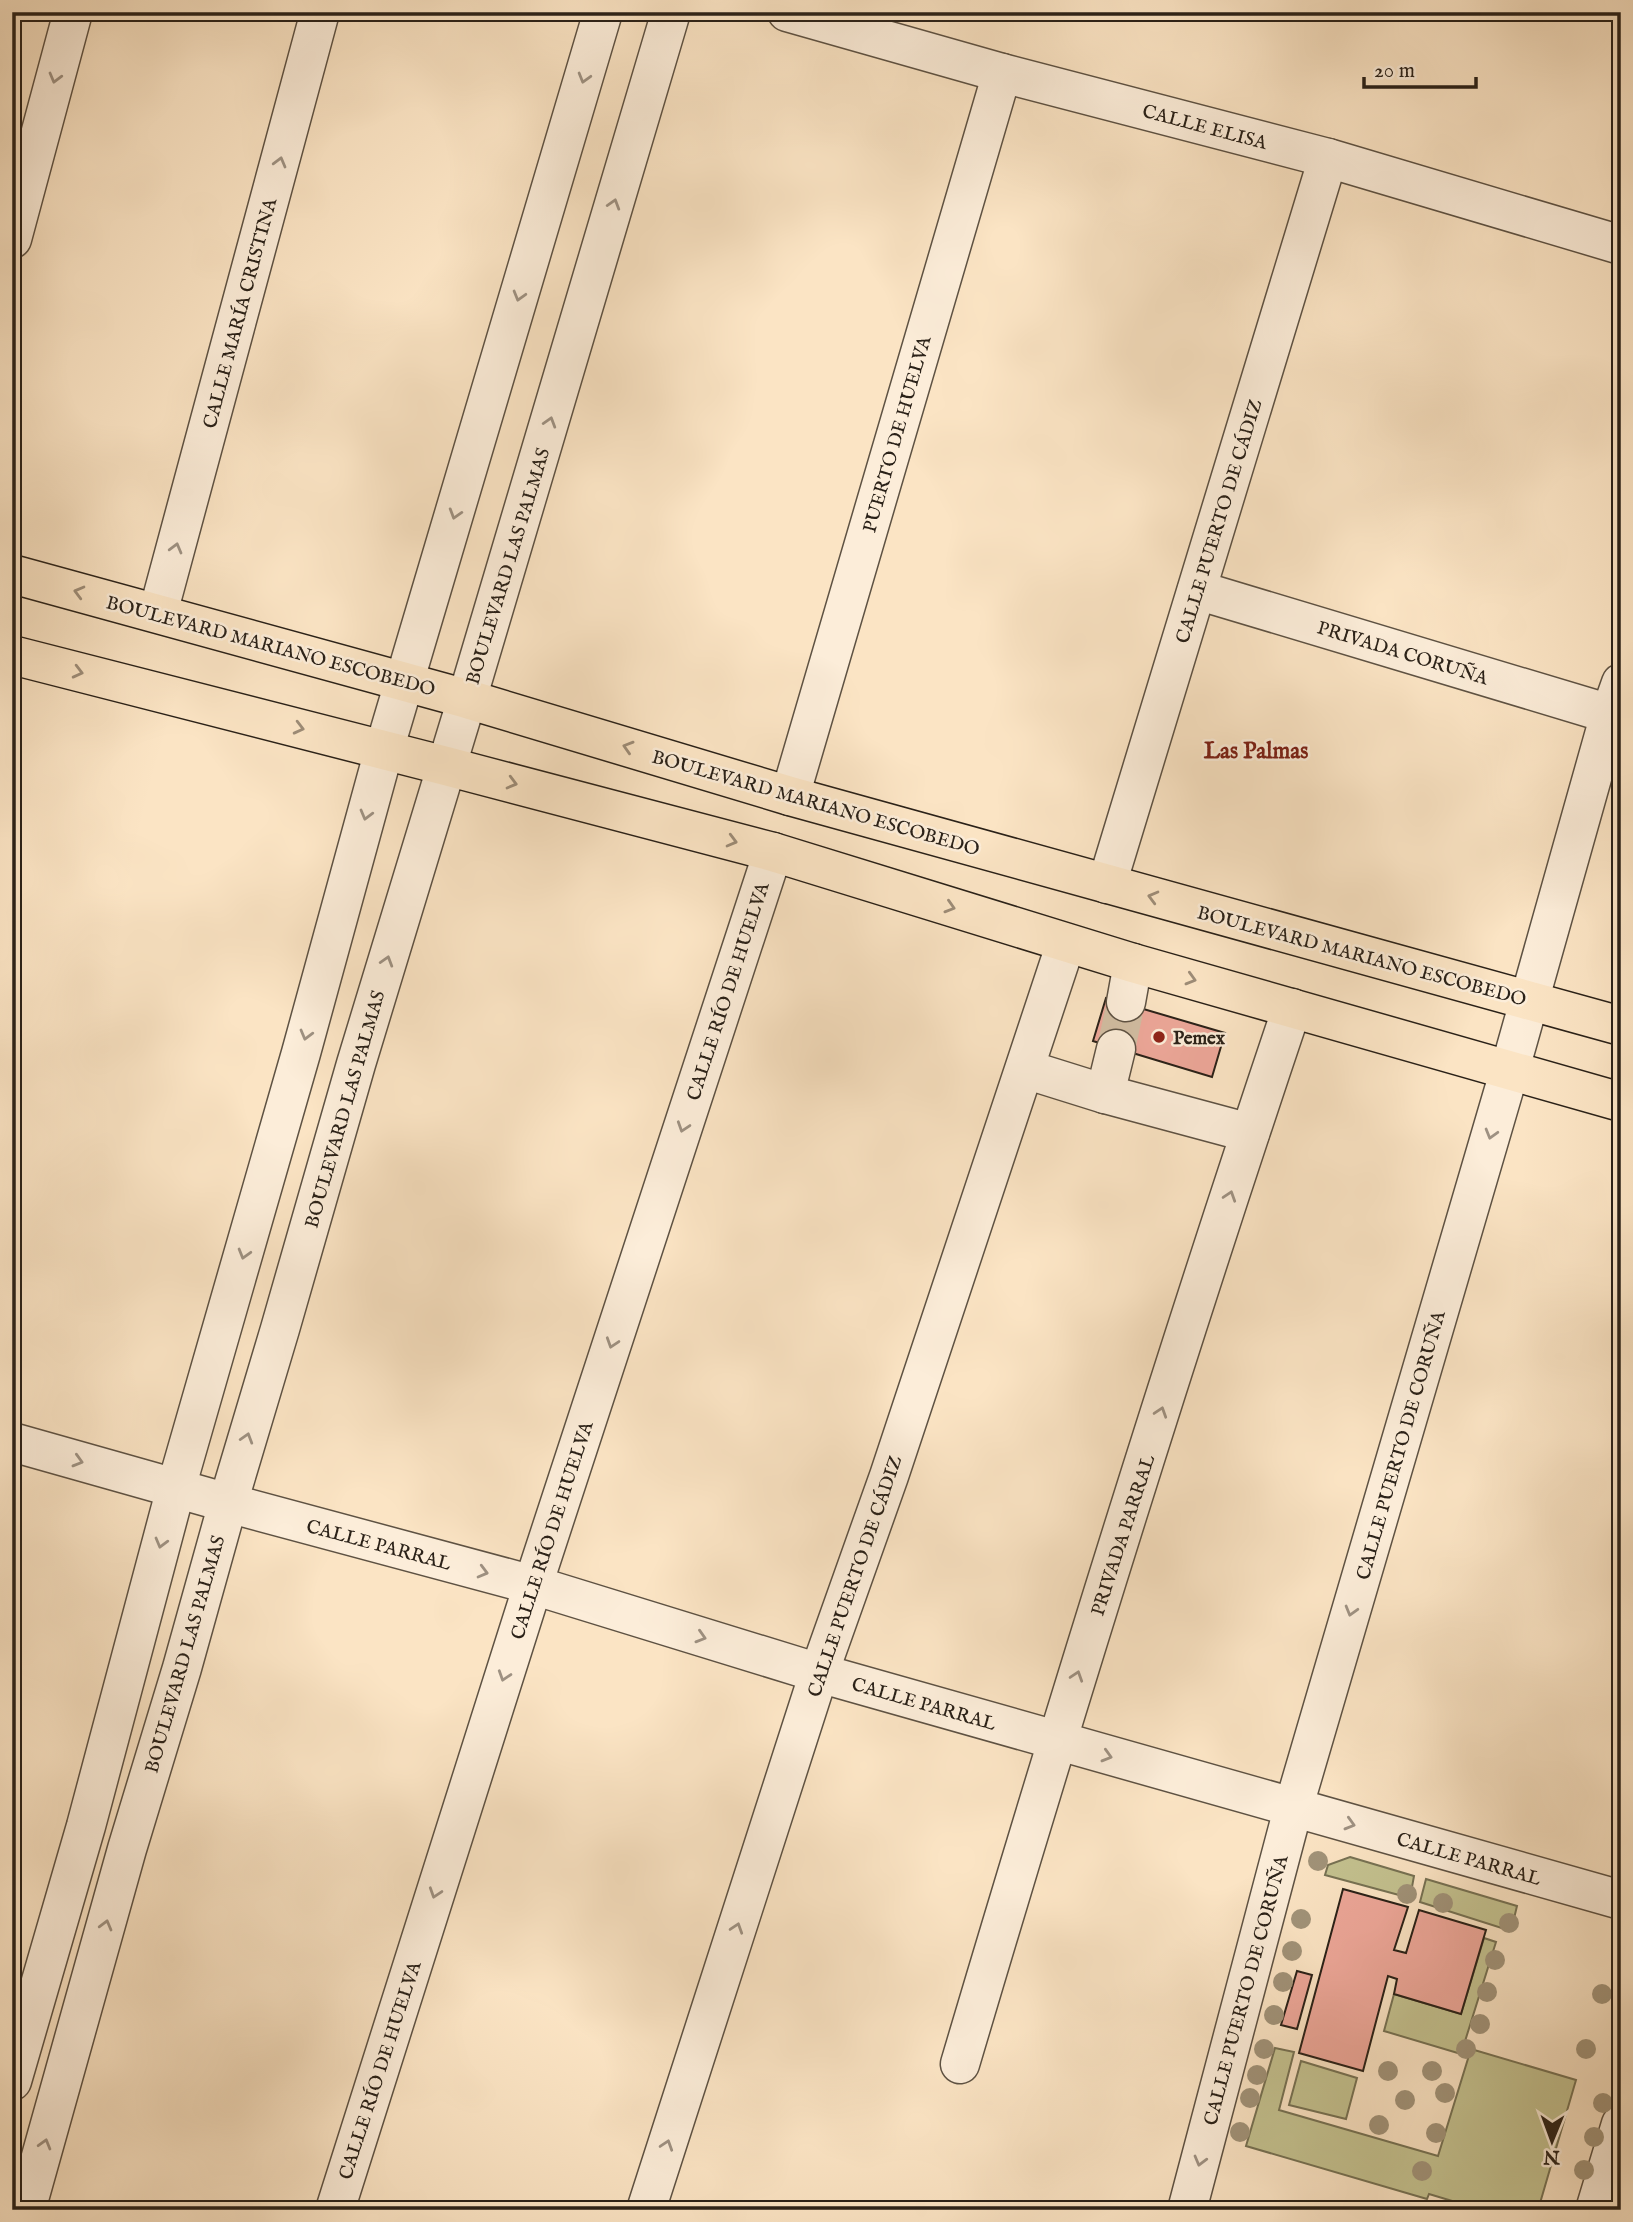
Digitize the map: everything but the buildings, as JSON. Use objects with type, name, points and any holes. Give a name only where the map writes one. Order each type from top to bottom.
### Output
[{"type":"main road","name":"BOULEVARD MARIANO ESCOBEDO","points":[[12,574],[467,699],[790,796],[1621,1026]]},
{"type":"main road","points":[[13,657],[384,750],[773,852],[1133,963],[1621,1102]]},
{"type":"street","points":[[12,239],[73,12]]},
{"type":"street","name":"CALLE MARÍA CRISTINA","points":[[158,613],[320,12]]},
{"type":"street","points":[[12,2081],[89,1813],[176,1488],[302,1053],[384,750],[603,12]]},
{"type":"street","name":"BOULEVARD LAS PALMAS","points":[[26,2210],[127,1849],[182,1668],[356,1064],[671,12]]},
{"type":"street","name":"CALLE ELISA","points":[[788,12],[1002,73],[1328,158],[1621,244]]},
{"type":"street","name":"PUERTO DE HUELVA","points":[[790,796],[1002,73]]},
{"type":"street","name":"CALLE PUERTO DE CÁDIZ","points":[[1107,884],[1328,158]]},
{"type":"street","name":"PRIVADA CORUÑA","points":[[1197,590],[1615,698]]},
{"type":"street","name":"CALLE PUERTO DE CORUÑA","points":[[1187,2210],[1293,1809],[1530,1001],[1615,698]]},
{"type":"street","name":"CALLE RÍO DE HUELVA","points":[[335,2210],[533,1585],[773,852]]},
{"type":"street","name":"CALLE PUERTO DE CÁDIZ","points":[[646,2210],[819,1673],[889,1476],[1066,943]]},
{"type":"street","points":[[1126,1002],[1133,963]]},
{"type":"street","name":"PRIVADA PARRAL","points":[[960,2064],[1056,1741],[1292,1008]]},
{"type":"street","points":[[1105,1094],[1116,1049]]},
{"type":"street","points":[[1025,1069],[1105,1094],[1250,1133]]},
{"type":"street","name":"CALLE PARRAL","points":[[12,1442],[533,1585],[819,1673],[1621,1900]]},
{"type":"street","points":[[1595,2210],[1621,2124]]},
{"type":"shaded area","points":[[1350,1857],[1414,1876],[1410,1898],[1325,1875],[1328,1865]]},
{"type":"shaded area","points":[[1426,1879],[1517,1906],[1511,1931],[1420,1902]]},
{"type":"shaded area","points":[[1484,1938],[1496,1942],[1461,2054],[1384,2031],[1394,1994],[1461,2014]]},
{"type":"shaded area","points":[[1275,2048],[1294,2052],[1279,2110],[1438,2156],[1471,2049],[1576,2080],[1538,2210],[1482,2210],[1429,2194],[1427,2199],[1246,2146]]},
{"type":"shaded area","points":[[1301,2061],[1357,2078],[1346,2119],[1289,2105]]},
{"type":"tunnel","points":[[1116,1049],[1126,1002]]},
{"type":"place","name":"Pemex","points":[[1159,1037]]},
{"type":"district","name":"Las Palmas","points":[[1256,750]]}]
